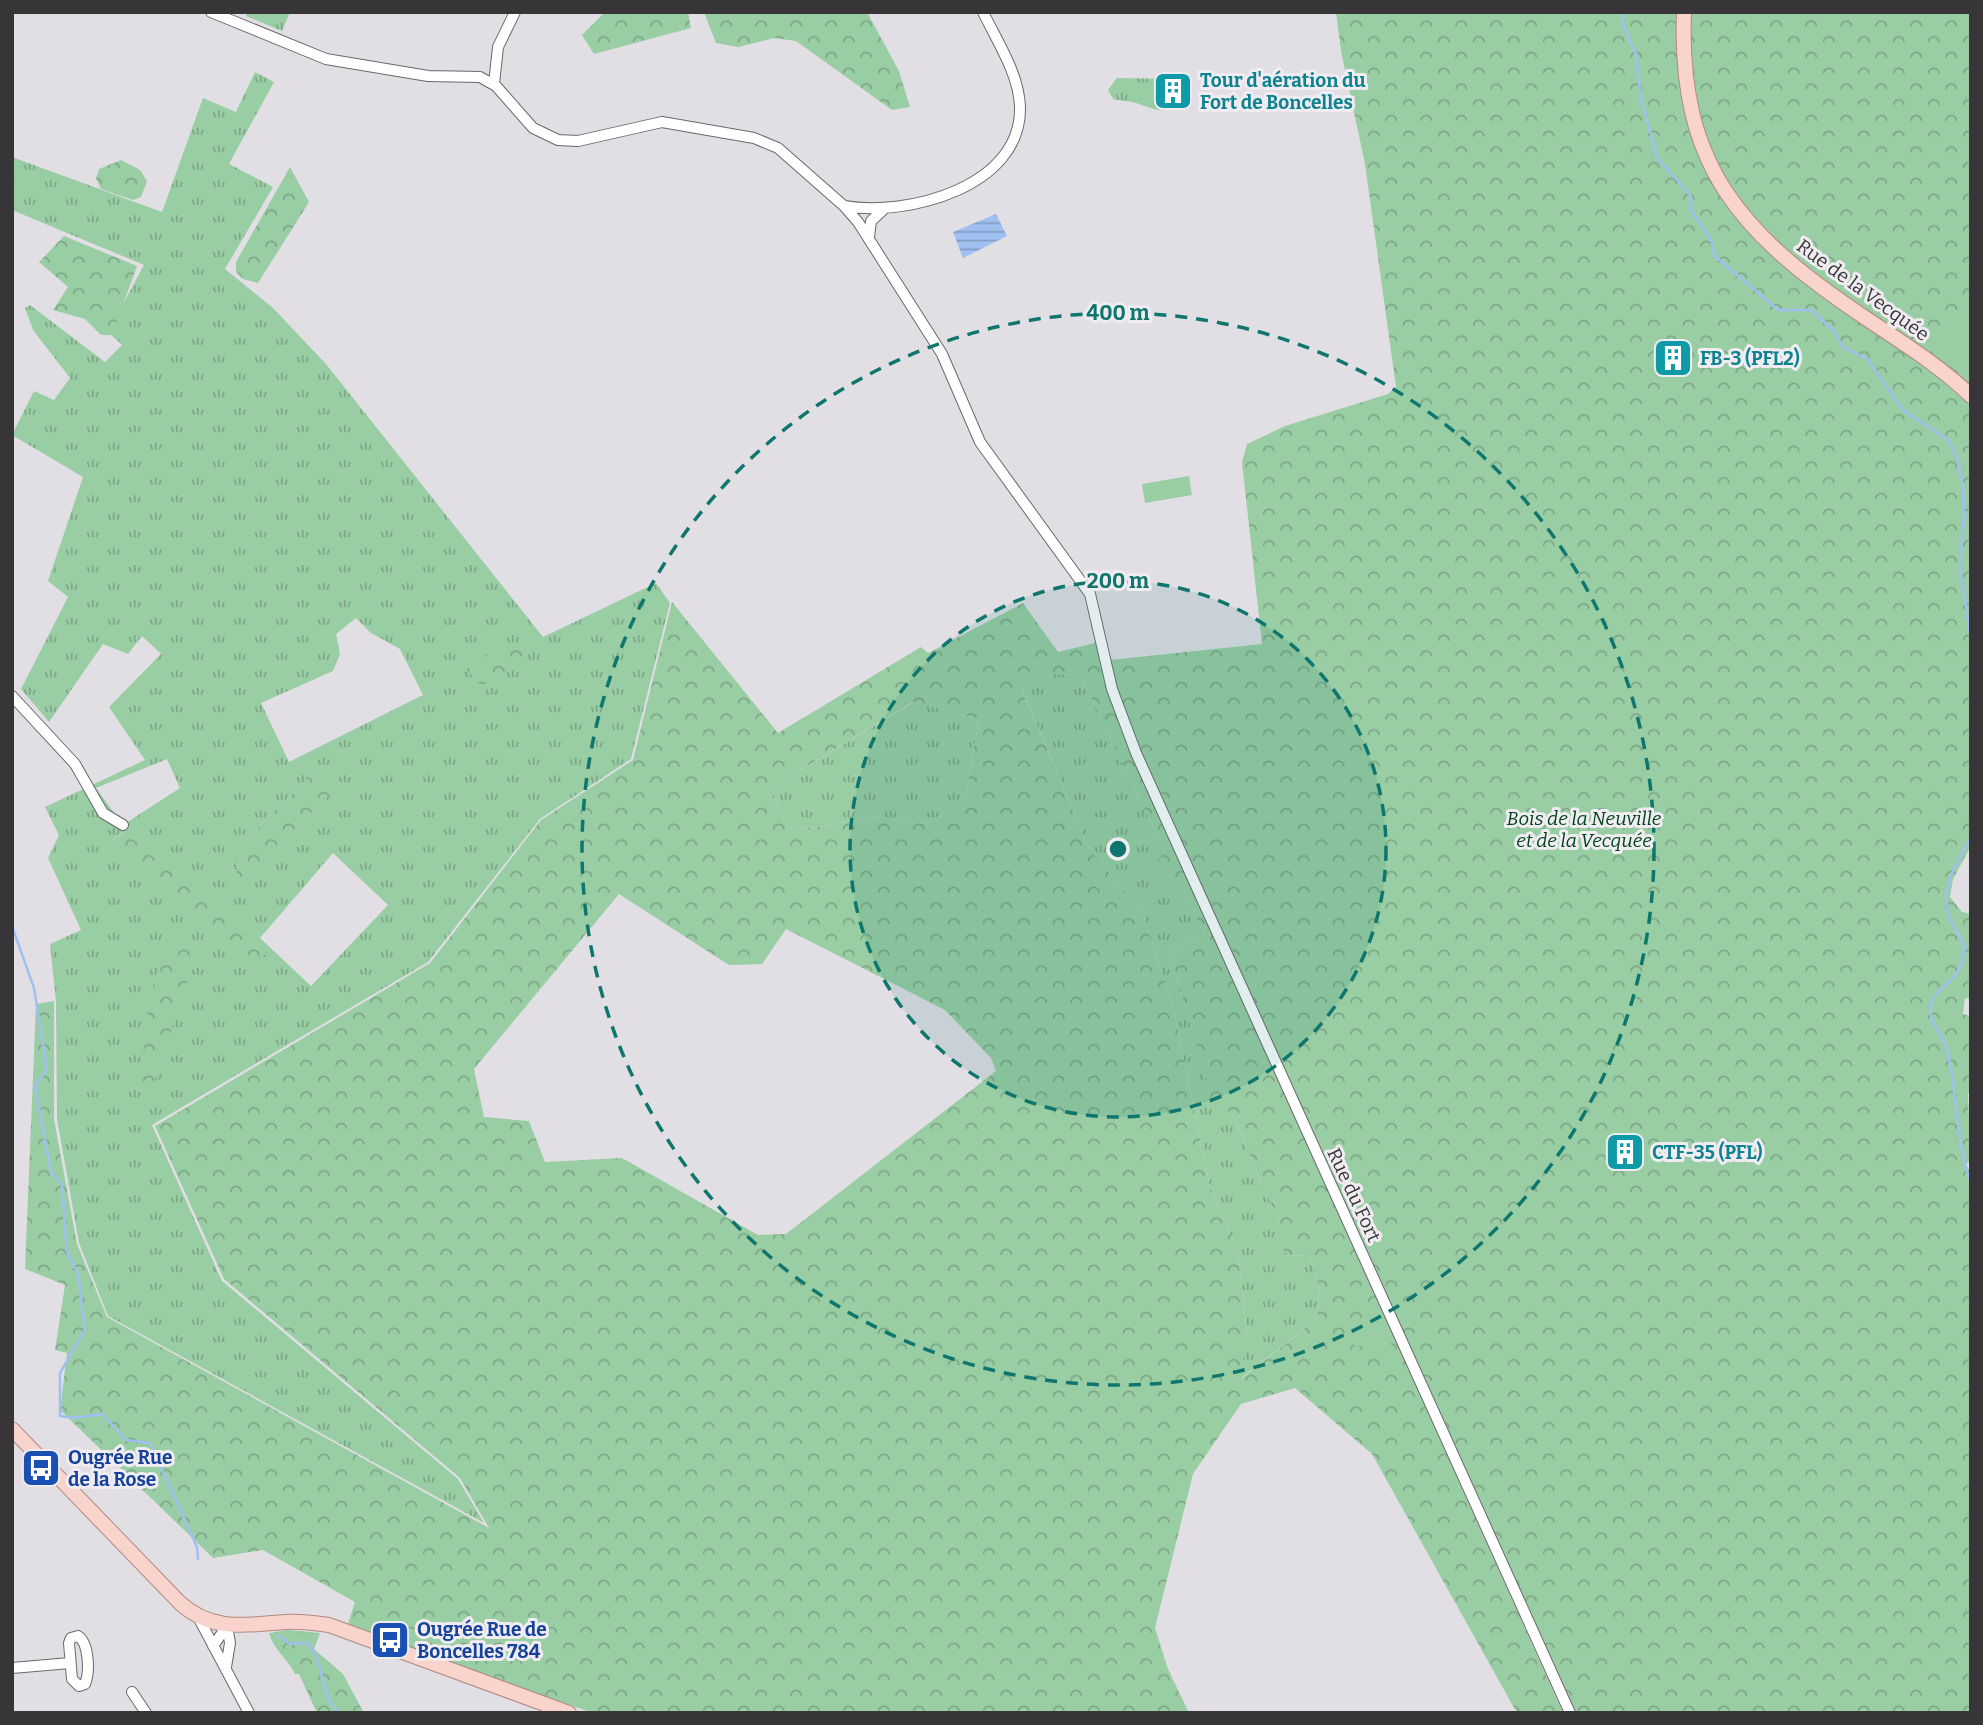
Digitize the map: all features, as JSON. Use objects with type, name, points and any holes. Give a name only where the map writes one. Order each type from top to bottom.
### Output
[{"type":"main road","name":"Rue de la Vecquée","points":[[1684,12],[1683,61],[1688,104],[1709,163],[1732,202],[1757,232],[1806,277],[1939,368],[1971,396]]},
{"type":"main road","points":[[16,1435],[180,1602],[197,1615],[227,1626],[249,1627],[287,1622],[329,1625],[569,1713]]},
{"type":"street","points":[[211,12],[326,59],[428,76],[478,76],[494,84],[498,75],[495,62],[500,40],[515,12]]},
{"type":"street","points":[[844,206],[883,210],[926,202],[979,178],[998,164],[1011,147],[1020,117],[1018,90],[983,12]]},
{"type":"street","points":[[478,76],[495,62]]},
{"type":"street","name":"Rue du Fort","points":[[494,84],[525,121],[540,133],[558,139],[578,141],[662,122],[763,141],[778,148],[844,206],[869,237],[942,354],[981,442],[1090,594],[1112,689],[1136,753],[1570,1713]]},
{"type":"street","points":[[869,237],[871,221],[883,210]]},
{"type":"street","points":[[12,696],[75,764],[103,813],[123,825]]},
{"type":"street","points":[[197,1615],[249,1713]]},
{"type":"street","points":[[212,1646],[227,1626]]},
{"type":"street","points":[[226,1670],[230,1643],[227,1626]]},
{"type":"street","points":[[230,1643],[249,1627]]},
{"type":"street","points":[[12,1668],[70,1662]]},
{"type":"street","points":[[132,1692],[146,1713]]},
{"type":"green space","points":[[247,12],[290,12],[282,31],[246,16]]},
{"type":"green space","points":[[605,12],[688,12],[691,28],[594,54],[582,35]]},
{"type":"green space","points":[[704,12],[867,12],[899,71],[910,107],[892,110],[796,41],[774,38],[738,47],[716,43]]},
{"type":"green space","name":"Bois de la Neuville et de la Vecquée","points":[[1336,12],[1971,12],[1971,846],[1953,879],[1950,897],[1962,912],[1971,914],[1971,999],[1965,998],[1963,1014],[1971,1016],[1971,1091],[1968,1094],[1971,1161],[1966,1164],[1971,1174],[1971,1713],[1575,1713],[1123,710],[1110,660],[1262,644],[1242,462],[1247,444],[1285,426],[1388,394],[1396,387],[1365,164],[1341,51]]},
{"type":"green space","points":[[255,72],[274,82],[229,164],[273,187],[225,269],[273,308],[326,364],[543,637],[656,583],[670,603],[631,759],[540,819],[428,962],[152,1125],[222,1281],[458,1479],[484,1523],[108,1316],[79,1243],[57,1119],[56,1001],[50,944],[81,930],[48,858],[59,835],[45,807],[145,760],[109,707],[161,654],[142,636],[128,654],[103,644],[49,722],[21,689],[68,597],[48,581],[83,477],[12,435],[34,391],[54,400],[70,378],[33,330],[25,308],[30,305],[105,362],[122,345],[108,332],[144,265],[12,210],[12,157],[162,212],[203,98],[236,112]],"holes":[[[356,618],[371,633],[400,649],[423,695],[289,762],[261,703],[333,671],[340,654],[336,634]],[[167,759],[180,788],[123,825],[96,788]],[[318,769],[336,786],[227,902],[246,840]],[[123,832],[266,955],[113,840]],[[333,853],[388,905],[311,986],[260,938]]]},
{"type":"green space","points":[[1117,78],[1178,79],[1182,85],[1179,102],[1174,107],[1158,110],[1113,99],[1108,90]]},
{"type":"green space","points":[[121,160],[140,170],[147,181],[141,197],[133,200],[101,189],[96,178],[99,169]]},
{"type":"green space","points":[[290,167],[309,202],[258,283],[243,279],[236,272],[236,262]]},
{"type":"green space","points":[[64,236],[137,266],[112,335],[101,335],[85,319],[53,310],[68,287],[39,262]]},
{"type":"green space","points":[[1971,299],[1971,375],[1967,379],[1926,347],[1939,328]]},
{"type":"green space","points":[[1189,476],[1192,495],[1145,503],[1142,484]]},
{"type":"green space","points":[[672,602],[778,733],[921,647],[928,653],[1023,603],[1058,652],[1099,642],[1109,692],[1120,727],[1563,1713],[1517,1713],[1372,1454],[1295,1388],[1241,1404],[1193,1474],[1155,1628],[1168,1669],[1189,1713],[593,1713],[347,1627],[355,1602],[263,1550],[213,1558],[60,1410],[67,1353],[55,1350],[65,1285],[25,1269],[36,1004],[54,1001],[54,1119],[77,1244],[107,1317],[489,1528],[460,1478],[224,1279],[155,1126],[430,963],[541,820],[633,760]],"holes":[[[1054,674],[1080,675],[1165,852],[1154,866],[1165,874],[1160,883],[1171,891],[1172,900],[1186,895],[1204,934],[1169,950],[1217,1118],[1231,1111],[1282,1229],[1280,1245],[1287,1255],[1309,1256],[1315,1272],[1319,1294],[1317,1319],[1241,1379],[1247,1333],[1238,1253],[1210,1187],[1173,1006],[1143,914],[1089,848],[1021,688]],[[913,702],[979,719],[965,800],[927,824],[875,817],[811,828],[787,826],[771,788]],[[619,894],[729,965],[762,964],[786,929],[945,1010],[991,1058],[996,1071],[786,1234],[758,1235],[622,1158],[545,1162],[529,1121],[484,1117],[474,1069]]]},
{"type":"green space","points":[[511,642],[525,657],[524,663],[481,686],[466,669],[500,645]]},
{"type":"green space","points":[[1054,674],[1080,675],[1165,852],[1165,874],[1186,895],[1204,934],[1169,950],[1217,1117],[1231,1111],[1282,1229],[1287,1255],[1309,1256],[1315,1272],[1319,1294],[1317,1319],[1240,1379],[1247,1333],[1238,1253],[1210,1187],[1173,1006],[1143,914],[1089,848],[1021,687]]},
{"type":"green space","points":[[914,702],[979,719],[965,800],[927,824],[875,817],[811,828],[787,826],[771,788]]},
{"type":"green space","points":[[318,769],[337,785],[226,904],[246,840]]},
{"type":"green space","points":[[124,832],[267,954],[255,960],[113,840]]},
{"type":"green space","points":[[191,938],[199,947],[148,1101],[141,1073],[148,1006],[158,967],[174,945]]},
{"type":"green space","points":[[1377,1324],[1383,1327],[1398,1360],[1375,1349],[1341,1342],[1338,1335]]},
{"type":"green space","points":[[288,1630],[320,1633],[314,1649],[343,1674],[364,1713],[317,1713],[299,1674],[295,1674],[269,1633]]},
{"type":"water","points":[[996,214],[1007,236],[963,258],[953,232]]},
{"type":"waterway","points":[[1623,12],[1622,23],[1636,55],[1641,98],[1657,158],[1691,196],[1691,210],[1711,240],[1715,256],[1778,310],[1811,310],[1834,331],[1843,347],[1867,359],[1903,410],[1948,440],[1958,461],[1963,485],[1960,567],[1971,640]]},
{"type":"waterway","points":[[1971,838],[1954,868],[1946,900],[1952,923],[1963,944],[1962,963],[1953,978],[1933,998],[1930,1011],[1948,1053],[1962,1152],[1971,1184]]},
{"type":"waterway","points":[[12,926],[34,988],[47,1069],[35,1086],[51,1173],[62,1185],[67,1252],[78,1274],[85,1330],[60,1373],[60,1416],[73,1418],[102,1414],[126,1440],[150,1443],[197,1547],[198,1559]]},
{"type":"waterway","points":[[279,1636],[290,1644],[307,1643],[318,1660],[327,1695],[339,1713]]},
{"type":"place","name":"Tour d'aération du Fort de Boncelles","points":[[1173,91]]},
{"type":"place","name":"FB-3 (PFL2)","points":[[1673,358]]},
{"type":"place","name":"CTF-35 (PFL)","points":[[1625,1152]]},
{"type":"place","name":"Ougrée Rue de la Rose","points":[[41,1468]]},
{"type":"place","name":"Ougrée Rue de Boncelles 784","points":[[390,1640]]}]
